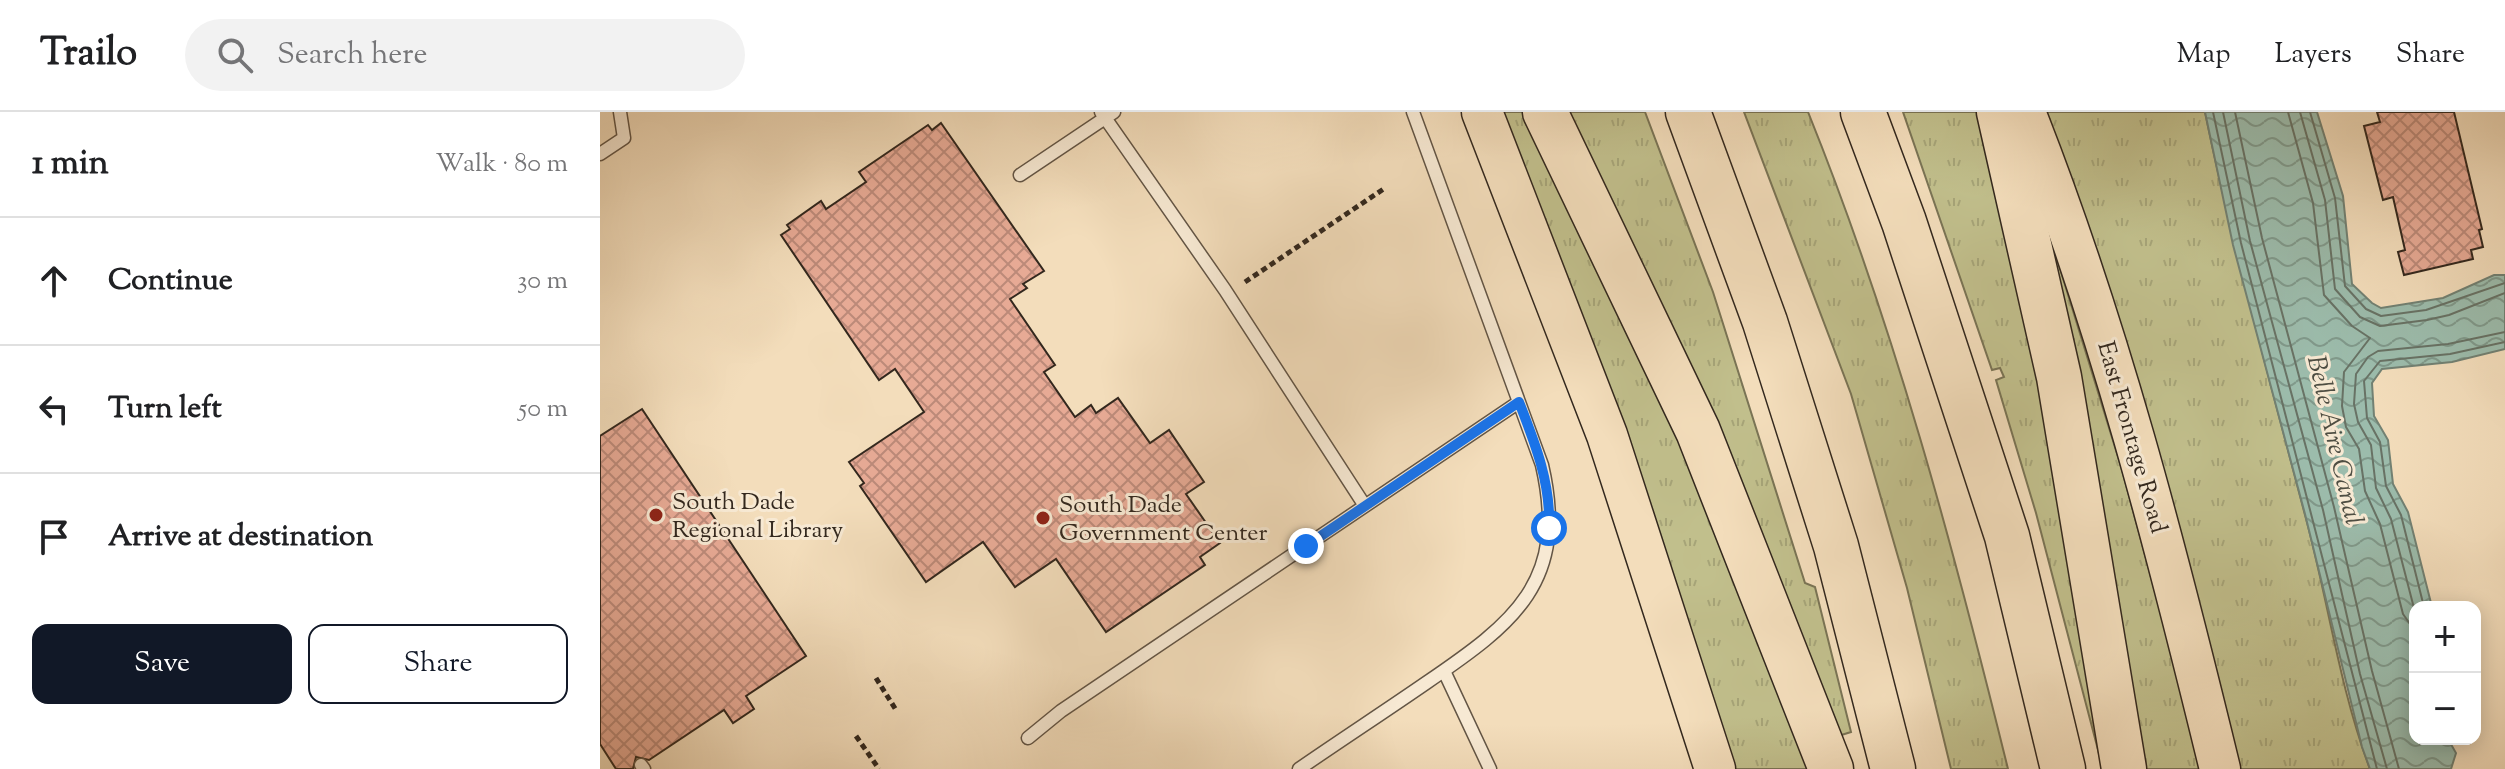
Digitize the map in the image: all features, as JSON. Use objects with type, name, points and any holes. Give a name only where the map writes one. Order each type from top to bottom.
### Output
[{"type":"highway","points":[[1545,112],[1698,431],[1831,769]]},
{"type":"highway","points":[[1688,112],[1765,322],[1836,546],[1893,769]]},
{"type":"highway","points":[[1863,112],[1904,222],[2007,536],[2063,769]]},
{"type":"highway","points":[[1999,112],[2059,377],[2124,769]]},
{"type":"main road","points":[[1474,112],[1497,157]]},
{"type":"main road","points":[[1482,112],[1607,435],[1715,769]]},
{"type":"main road","name":"East Frontage Road","points":[[2025,112],[2084,272],[2139,452],[2220,769]]},
{"type":"lane","points":[[600,154],[624,138],[619,112]]},
{"type":"lane","points":[[1299,769],[1506,625],[1542,566],[1549,528],[1548,490],[1413,112]]},
{"type":"lane","points":[[1020,175],[1107,114],[1365,506]]},
{"type":"lane","points":[[1028,738],[1061,711],[1519,402]]},
{"type":"lane","points":[[1444,671],[1490,769]]},
{"type":"path","points":[[1237,287],[1385,188]]},
{"type":"path","points":[[876,678],[896,710]]},
{"type":"path","points":[[856,736],[879,769]]},
{"type":"green space","points":[[1503,112],[1529,112],[1666,409],[1812,769],[1731,769]]},
{"type":"green space","points":[[1559,112],[1645,112],[1713,292],[1805,583],[1815,587],[1851,732],[1835,737]]},
{"type":"green space","points":[[1744,112],[1808,112],[1868,273],[1920,437],[2008,769],[1951,769],[1907,588],[1851,394]]},
{"type":"green space","points":[[1903,112],[1982,112],[2007,200],[2103,769],[2036,513],[1996,380],[2004,377],[2000,368],[1992,370]]},
{"type":"green space","points":[[2044,112],[2205,112],[2342,675],[2370,769],[2239,769]]},
{"type":"green space","points":[[2050,236],[2122,470],[2203,769],[2140,769]]},
{"type":"water","name":"Belle Aire Canal","points":[[2205,112],[2317,112],[2343,196],[2352,284],[2372,303],[2381,308],[2443,298],[2494,275],[2505,275],[2505,349],[2452,362],[2382,369],[2372,383],[2374,416],[2388,440],[2393,484],[2408,512],[2430,601],[2409,601],[2409,745],[2451,745],[2456,753],[2451,769],[2370,769],[2233,245]]},
{"type":"building","points":[[2377,112],[2454,112],[2482,229],[2479,230],[2483,247],[2471,250],[2473,259],[2404,275],[2398,252],[2405,250],[2393,197],[2383,200],[2364,126],[2380,122]]},
{"type":"building","points":[[941,123],[1044,271],[1023,284],[1027,288],[1010,299],[1055,365],[1044,372],[1075,417],[1091,405],[1096,413],[1118,398],[1150,443],[1169,430],[1204,482],[1186,494],[1220,543],[1200,557],[1205,565],[1106,632],[1056,559],[1015,587],[983,542],[926,582],[860,486],[864,483],[849,462],[924,412],[895,369],[879,380],[781,235],[790,229],[787,225],[821,201],[826,209],[866,182],[859,172],[928,125],[932,130]]},
{"type":"building","name":"South Dade Regional Library","points":[[642,409],[806,656],[746,696],[754,709],[733,723],[724,710],[649,760],[636,757],[633,769],[616,769],[600,744],[600,436]]},
{"type":"place","name":"South Dade Regional Library","points":[[656,515]]},
{"type":"place","name":"South Dade Government Center","points":[[1043,518]]},
{"type":"route","points":[[1306,546],[1519,402],[1548,490],[1549,528]]}]
